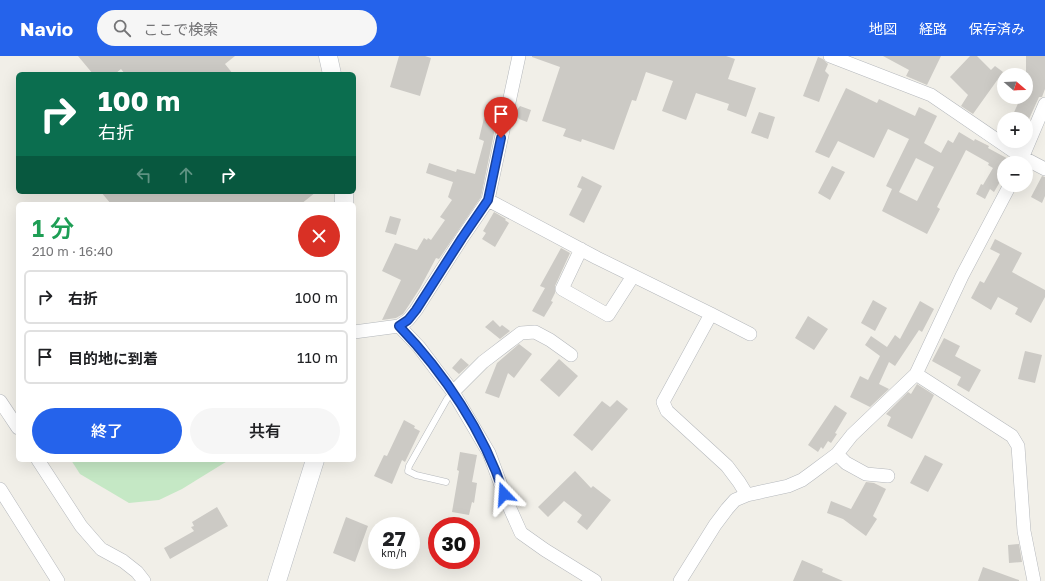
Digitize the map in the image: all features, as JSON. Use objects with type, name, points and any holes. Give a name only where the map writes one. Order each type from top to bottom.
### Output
[{"type":"street","points":[[328,56],[332,72]]},
{"type":"street","points":[[356,332],[399,326],[408,320],[488,200],[519,56]]},
{"type":"street","points":[[830,56],[931,95],[1015,156]]},
{"type":"street","points":[[1023,156],[1045,104]]},
{"type":"street","points":[[1033,165],[1045,170]]},
{"type":"street","points":[[680,581],[715,525],[735,500],[747,495],[788,486],[802,480],[837,454],[852,435],[916,374],[962,276],[1006,192]]},
{"type":"street","points":[[488,200],[633,276],[750,334]]},
{"type":"street","points":[[581,249],[562,290],[608,315],[633,276]]},
{"type":"street","points":[[711,314],[663,402],[667,411],[727,466],[747,495]]},
{"type":"street","points":[[399,326],[419,347],[453,392],[489,453],[508,504],[521,533],[545,550],[596,581]]},
{"type":"street","points":[[453,392],[483,362],[521,333],[535,332],[550,340],[571,355]]},
{"type":"street","points":[[916,374],[1012,436],[1018,446],[1024,531],[1034,581]]},
{"type":"street","points":[[0,401],[16,425]]},
{"type":"street","points":[[837,454],[846,464],[866,474],[888,476]]},
{"type":"street","points":[[39,462],[81,526],[101,549],[123,561],[144,581]]},
{"type":"street","points":[[277,581],[314,462]]},
{"type":"street","points":[[0,489],[58,581]]},
{"type":"lane","points":[[446,482],[416,475],[408,471],[409,466],[447,399],[453,392]]},
{"type":"green space","points":[[72,462],[226,462],[182,489],[159,500],[129,503],[80,474]]},
{"type":"building","points":[[78,56],[235,56],[225,64],[231,72],[123,72],[121,69],[117,72],[91,72]]},
{"type":"building","points":[[399,56],[425,56],[431,58],[420,96],[390,87]]},
{"type":"building","points":[[532,56],[726,56],[735,59],[728,79],[756,88],[746,117],[727,110],[729,104],[696,93],[686,120],[662,111],[673,81],[646,72],[636,101],[632,100],[614,150],[582,139],[581,142],[563,136],[566,129],[542,121],[560,67]]},
{"type":"building","points":[[883,56],[941,56],[927,85],[906,76],[909,70]]},
{"type":"building","points":[[970,56],[977,56],[991,70],[995,66],[998,68],[997,80],[973,114],[961,106],[968,95],[950,77]]},
{"type":"building","points":[[1026,56],[1045,56],[1045,89],[1042,97],[1039,97],[1032,112],[1014,112],[1018,104],[1033,104],[1033,68],[1026,68]]},
{"type":"building","points":[[818,57],[823,59],[828,64],[825,71],[829,75],[819,102],[803,96]]},
{"type":"building","points":[[846,88],[877,103],[879,99],[915,116],[919,107],[937,116],[924,143],[941,153],[948,140],[953,143],[959,132],[974,141],[975,139],[989,146],[988,148],[1003,156],[997,156],[997,187],[994,192],[990,189],[985,199],[976,194],[981,184],[983,185],[993,168],[988,165],[989,163],[966,150],[937,207],[940,209],[927,234],[882,211],[892,189],[886,186],[909,139],[888,129],[874,158],[838,141],[829,158],[815,152]],"holes":[[[916,158],[934,167],[917,201],[899,192]]]},
{"type":"building","points":[[520,106],[531,110],[527,122],[519,119],[515,112]]},
{"type":"building","points":[[490,111],[498,114],[481,197],[439,259],[436,258],[420,288],[403,314],[396,318],[382,320],[401,280],[382,271],[395,243],[417,250],[424,238],[431,240],[445,220],[440,217],[452,200],[448,197],[453,182],[426,173],[429,163],[456,172],[457,169],[475,174],[484,141],[479,139],[484,118],[487,119]]},
{"type":"building","points":[[759,112],[775,117],[768,139],[751,133]]},
{"type":"building","points":[[832,166],[845,172],[830,200],[818,193]]},
{"type":"building","points":[[582,176],[602,186],[584,223],[569,215],[582,189],[577,187]]},
{"type":"building","points":[[1042,176],[1045,177],[1045,196],[1042,203],[1031,197]]},
{"type":"building","points":[[103,194],[314,194],[304,202],[109,202]]},
{"type":"building","points":[[494,212],[506,219],[505,220],[509,223],[495,247],[482,239],[486,233],[483,231]]},
{"type":"building","points":[[390,216],[401,219],[396,235],[385,232]]},
{"type":"building","points":[[995,239],[1022,253],[1012,272],[1045,290],[1045,297],[1031,323],[1015,314],[1018,308],[998,297],[991,310],[971,298],[980,281],[984,283],[1000,254],[990,249]]},
{"type":"building","points":[[561,248],[570,253],[555,286],[555,293],[551,301],[553,302],[544,317],[532,311],[545,288],[540,286]]},
{"type":"building","points":[[873,300],[887,308],[875,331],[861,323]]},
{"type":"building","points":[[920,301],[934,309],[922,332],[919,330],[895,366],[889,362],[879,384],[889,389],[870,407],[850,397],[860,376],[868,380],[880,356],[865,345],[871,336],[887,347],[895,335],[900,339]]},
{"type":"building","points":[[808,316],[828,329],[814,350],[795,338]]},
{"type":"building","points":[[493,320],[500,327],[502,325],[510,331],[500,339],[485,327]]},
{"type":"building","points":[[944,338],[960,346],[955,356],[981,370],[969,392],[957,385],[961,377],[932,361]]},
{"type":"building","points":[[519,344],[532,354],[514,378],[508,373],[499,398],[485,393],[497,363]]},
{"type":"building","points":[[1025,351],[1042,355],[1035,383],[1018,379]]},
{"type":"building","points":[[461,358],[469,365],[459,374],[452,368]]},
{"type":"building","points":[[559,359],[578,376],[559,397],[540,380]]},
{"type":"building","points":[[917,384],[934,395],[912,439],[887,426],[891,417],[886,414],[908,392],[911,394]]},
{"type":"building","points":[[617,400],[628,409],[592,451],[573,435],[602,401],[610,407]]},
{"type":"building","points":[[835,405],[847,413],[831,443],[828,441],[823,449],[821,447],[818,452],[808,445]]},
{"type":"building","points":[[404,420],[415,426],[414,428],[420,431],[405,462],[402,460],[392,484],[374,476],[384,455],[387,456]]},
{"type":"building","points":[[460,452],[477,455],[472,482],[477,483],[474,503],[472,502],[469,515],[452,512],[459,471],[457,470]]},
{"type":"building","points":[[925,455],[943,464],[928,492],[910,483]]},
{"type":"building","points":[[575,471],[591,488],[593,486],[611,500],[587,530],[577,522],[582,515],[564,501],[548,517],[538,507]]},
{"type":"building","points":[[866,482],[874,483],[886,489],[873,516],[877,519],[866,536],[843,519],[827,513],[831,501],[851,509]]},
{"type":"building","points":[[217,507],[228,526],[170,559],[164,548],[194,531],[191,527],[194,526],[192,522]]},
{"type":"building","points":[[346,517],[368,526],[355,562],[333,553]]},
{"type":"building","points":[[1019,544],[1022,562],[1009,563],[1008,545]]},
{"type":"building","points":[[802,560],[823,569],[822,572],[843,581],[793,581]]},
{"type":"building","points":[[983,567],[1019,580],[1019,581],[978,581]]},
{"type":"route","points":[[501,138],[488,200],[416,310],[408,320],[399,326],[419,347],[453,392],[489,453],[504,494]]}]
